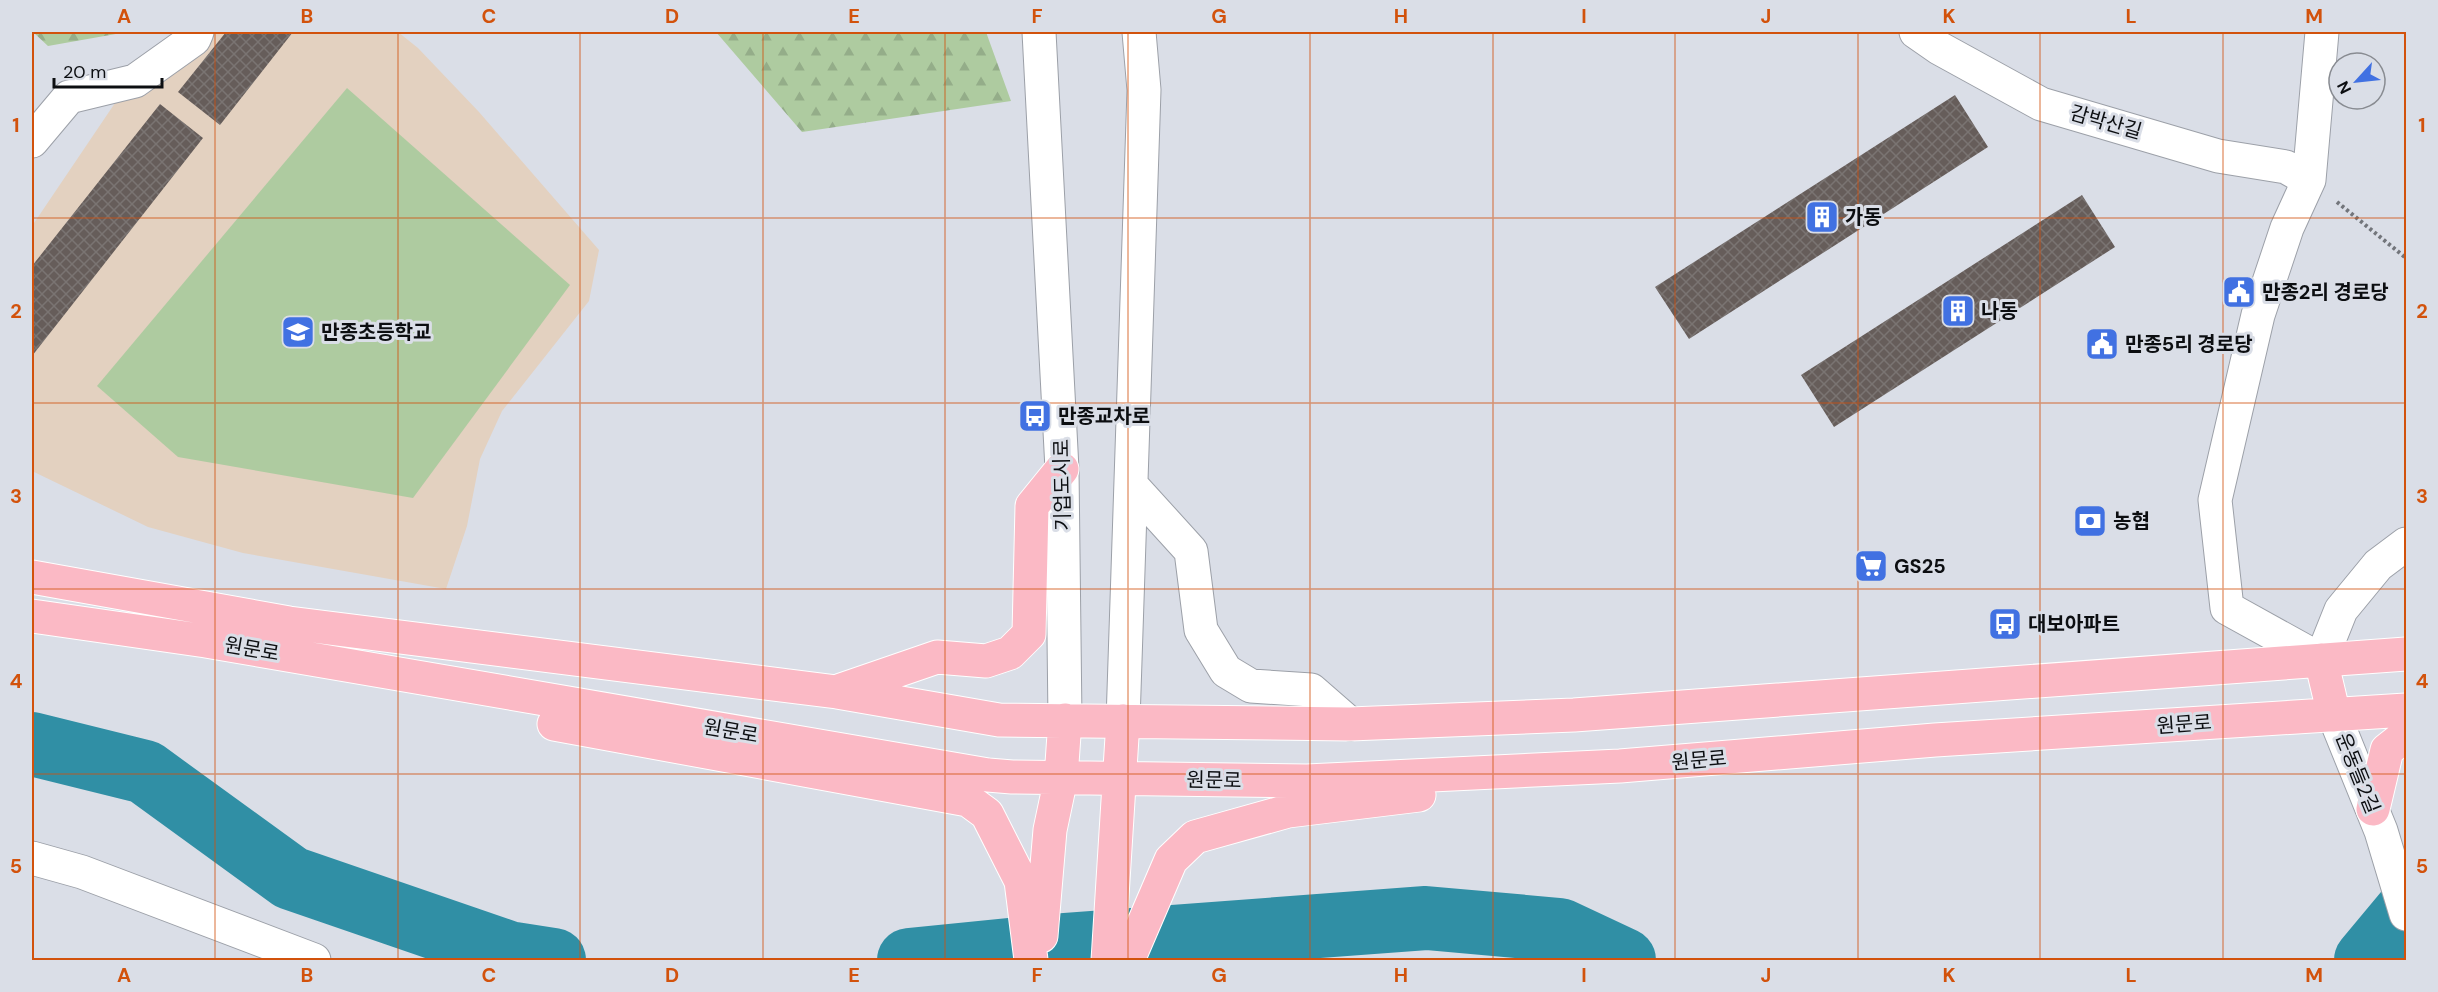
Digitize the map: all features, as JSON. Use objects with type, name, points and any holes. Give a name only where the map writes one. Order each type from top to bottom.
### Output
[{"type":"main road","points":[[837,692],[938,657],[986,661],[1010,653],[1029,634],[1032,506],[1062,469]]},
{"type":"main road","name":"원문로","points":[[32,577],[289,623],[837,692],[999,720],[1350,724],[1574,715],[2406,654]]},
{"type":"main road","name":"원문로","points":[[32,616],[206,641],[988,775],[1061,778],[1307,780],[1620,766],[1935,740],[2406,710]]},
{"type":"main road","points":[[2321,660],[2334,715]]},
{"type":"main road","points":[[501,692],[546,722],[968,800],[987,814],[1021,881],[1031,960]]},
{"type":"main road","name":"기업도시로","points":[[1039,960],[1050,830],[1061,778],[1065,720]]},
{"type":"main road","points":[[1108,960],[1123,722]]},
{"type":"main road","points":[[2377,820],[2387,750],[2406,735]]},
{"type":"main road","points":[[1128,960],[1171,860],[1195,837],[1287,811],[1499,785],[1524,770]]},
{"type":"street","points":[[32,141],[69,97],[135,81],[194,39],[197,32]]},
{"type":"street","name":"기업도시로","points":[[1039,32],[1062,469],[1065,720]]},
{"type":"street","points":[[1123,722],[1144,90],[1139,32]]},
{"type":"street","name":"감박산길","points":[[1916,32],[1939,48],[2041,104],[2218,156],[2286,167],[2309,180]]},
{"type":"street","points":[[2322,32],[2309,180],[2287,228],[2258,315],[2215,500],[2227,608],[2321,660],[2341,610],[2378,565],[2406,544]]},
{"type":"street","points":[[1132,486],[1191,550],[1201,630],[1226,670],[1251,686],[1311,690],[1350,724]]},
{"type":"street","name":"운동들2길","points":[[2334,715],[2377,820],[2406,914]]},
{"type":"street","points":[[32,858],[82,872],[314,960]]},
{"type":"path","points":[[2309,180],[2406,258]]},
{"type":"shaded area","name":"만종초등학교","points":[[210,32],[398,32],[418,48],[479,112],[599,250],[589,301],[502,411],[480,459],[467,526],[446,589],[243,553],[148,527],[32,471],[32,226],[115,103],[148,93],[176,68]]},
{"type":"green space","points":[[33,32],[127,32],[48,46]]},
{"type":"green space","points":[[716,32],[986,32],[1011,101],[802,132]]},
{"type":"green space","points":[[347,88],[570,285],[413,498],[178,457],[97,386]]},
{"type":"building","points":[[226,32],[293,32],[220,125],[178,92]]},
{"type":"building","name":"가동","points":[[1955,95],[1988,147],[1689,339],[1655,287]]},
{"type":"building","points":[[160,104],[203,138],[32,356],[32,266]]},
{"type":"building","name":"나동","points":[[2082,195],[2115,247],[1834,427],[1801,375]]},
{"type":"waterway","points":[[32,744],[145,772],[291,878],[509,953],[554,960]]},
{"type":"waterway","points":[[2366,960],[2406,912]]},
{"type":"waterway","points":[[909,960],[1039,947],[1426,918],[1560,930],[1624,960]]},
{"type":"place","name":"가동","points":[[1822,217]]},
{"type":"place","name":"만종2리 경로당","points":[[2239,292]]},
{"type":"place","name":"나동","points":[[1958,311]]},
{"type":"place","name":"만종초등학교","points":[[298,332]]},
{"type":"place","name":"만종5리 경로당","points":[[2102,344]]},
{"type":"place","name":"만종교차로","points":[[1035,416]]},
{"type":"place","name":"농협","points":[[2090,521]]},
{"type":"place","name":"GS25","points":[[1871,566]]},
{"type":"place","name":"대보아파트","points":[[2005,624]]}]
